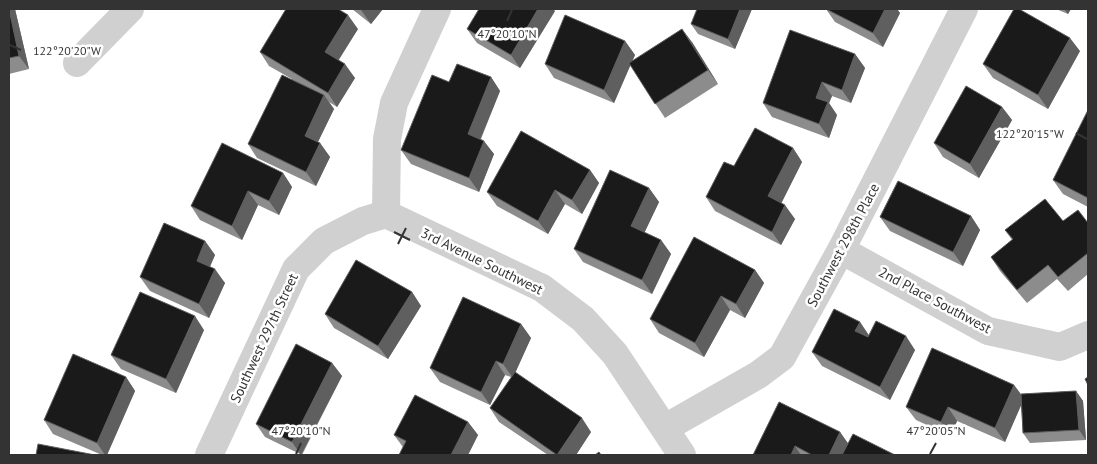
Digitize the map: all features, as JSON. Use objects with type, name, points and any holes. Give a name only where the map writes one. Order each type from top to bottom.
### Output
[{"type":"street","points":[[77,63],[130,9]]},
{"type":"street","points":[[386,214],[387,139],[394,103],[437,9]]},
{"type":"street","name":"Southwest 298th Place","points":[[665,428],[758,375],[782,357],[841,250],[964,9]]},
{"type":"street","name":"3rd Avenue Southwest","points":[[386,214],[542,288],[583,319],[615,354],[682,455]]},
{"type":"street","name":"Southwest 297th Street","points":[[209,455],[296,269],[324,241],[363,221],[386,214]]},
{"type":"street","name":"2nd Place Southwest","points":[[841,250],[988,331],[1060,347],[1088,335]]},
{"type":"building","points":[[9,9],[19,56],[9,58]]},
{"type":"building","points":[[286,9],[338,9],[348,15],[325,52],[345,64],[328,93],[260,52]]},
{"type":"building","points":[[479,9],[538,9],[511,55],[467,29]]},
{"type":"building","points":[[697,9],[740,9],[728,39],[691,24]]},
{"type":"building","points":[[826,9],[885,9],[873,33]]},
{"type":"building","points":[[1014,9],[1019,9],[1070,38],[1038,95],[983,64]]},
{"type":"building","points":[[565,15],[625,41],[604,90],[545,64]]},
{"type":"building","points":[[682,29],[708,70],[655,104],[629,63]]},
{"type":"building","points":[[790,30],[855,54],[842,90],[822,82],[816,98],[828,102],[819,124],[763,103]]},
{"type":"building","points":[[457,64],[491,77],[468,134],[484,141],[469,178],[401,150],[432,75],[449,82]]},
{"type":"building","points":[[282,75],[324,95],[305,136],[320,143],[306,172],[248,144]]},
{"type":"building","points":[[966,86],[1002,107],[970,164],[934,143]]},
{"type":"building","points":[[1088,110],[1088,198],[1053,180]]},
{"type":"building","points":[[755,128],[793,148],[768,196],[785,205],[772,232],[706,197],[724,162],[734,166]]},
{"type":"building","points":[[521,131],[590,170],[572,200],[555,190],[538,221],[487,192]]},
{"type":"building","points":[[222,143],[283,173],[269,201],[248,191],[232,226],[191,206]]},
{"type":"building","points":[[610,170],[649,188],[631,226],[661,240],[642,280],[574,249]]},
{"type":"building","points":[[898,181],[971,216],[953,252],[880,217]]},
{"type":"building","points":[[1045,199],[1063,221],[1078,210],[1088,223],[1088,253],[1058,277],[1048,265],[1017,290],[991,257],[1013,239],[1005,230]]},
{"type":"building","points":[[164,223],[205,241],[197,261],[215,269],[199,304],[140,277]]},
{"type":"building","points":[[694,237],[755,270],[736,304],[721,296],[695,343],[650,319]]},
{"type":"building","points":[[356,260],[412,292],[378,346],[325,314]]},
{"type":"building","points":[[140,292],[195,316],[166,379],[111,355]]},
{"type":"building","points":[[463,297],[521,324],[503,364],[496,361],[481,392],[430,368]]},
{"type":"building","points":[[834,309],[860,322],[855,331],[868,337],[876,321],[906,336],[880,387],[812,352]]},
{"type":"building","points":[[296,344],[332,363],[292,442],[256,424]]},
{"type":"building","points":[[932,348],[1014,385],[995,428],[948,407],[941,422],[906,407]]},
{"type":"building","points":[[73,354],[126,377],[97,443],[44,420]]},
{"type":"building","points":[[515,372],[582,418],[557,455],[490,408]]},
{"type":"building","points":[[1076,391],[1079,430],[1023,433],[1021,394]]},
{"type":"building","points":[[415,395],[468,422],[451,455],[399,455],[406,441],[394,435]]},
{"type":"building","points":[[779,402],[840,432],[829,455],[812,455],[795,446],[791,455],[753,455]]},
{"type":"building","points":[[853,434],[895,455],[842,455]]},
{"type":"building","points":[[38,444],[95,455],[36,455]]}]
